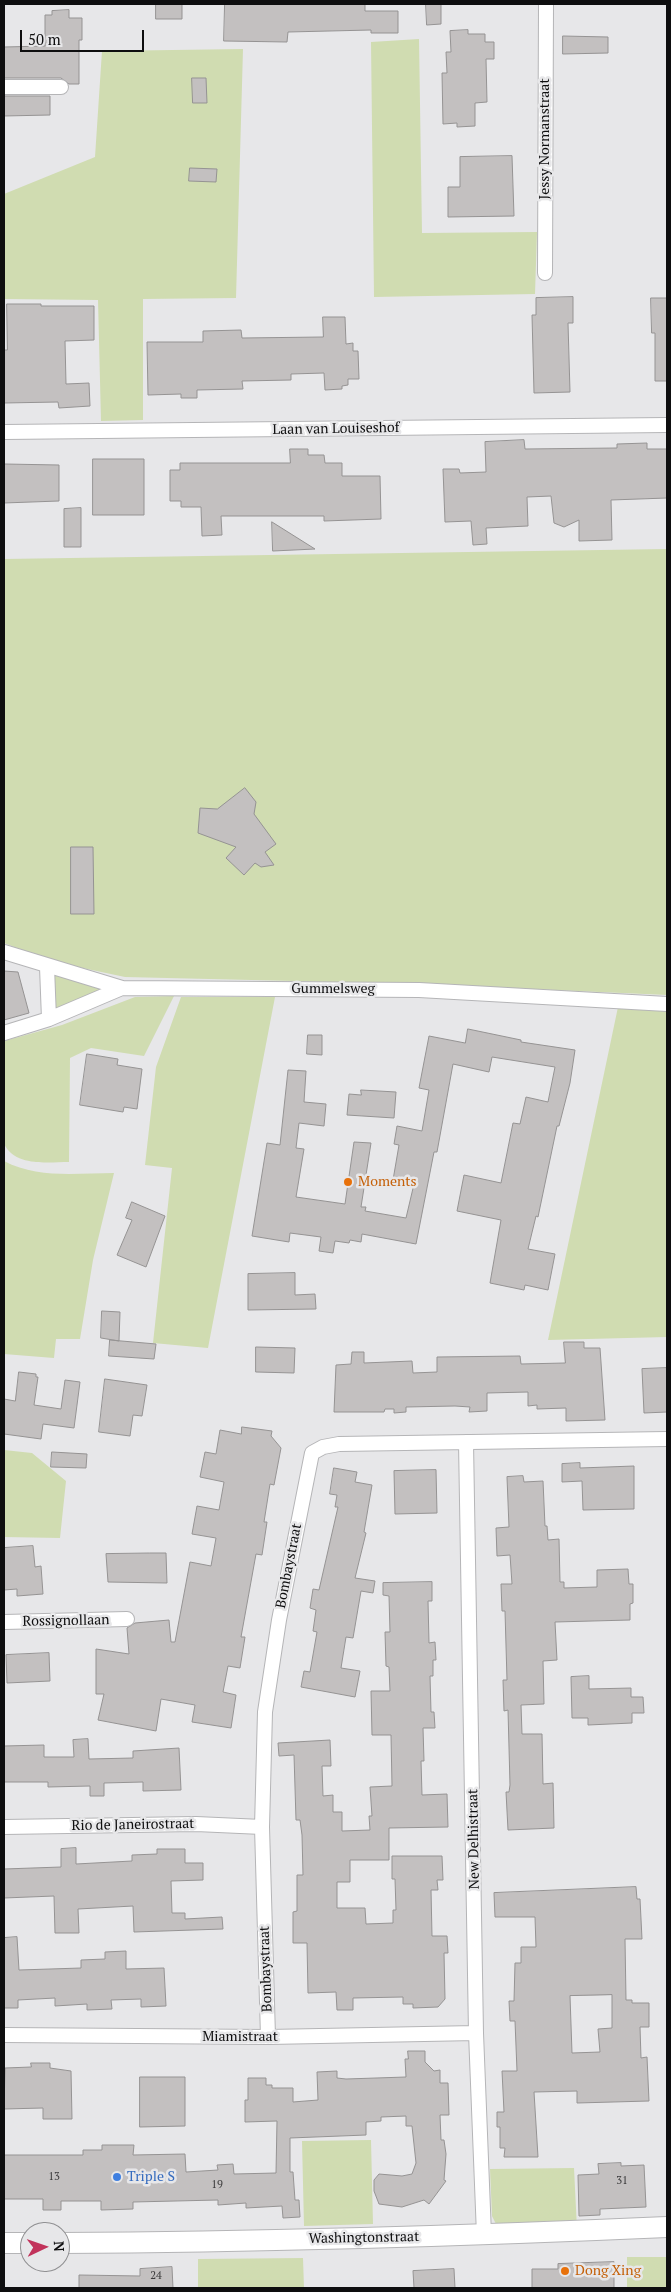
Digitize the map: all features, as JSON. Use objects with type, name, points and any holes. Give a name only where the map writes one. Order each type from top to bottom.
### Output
[{"type":"street","name":"Jessy Normanstraat","points":[[545,273],[546,4]]},
{"type":"street","points":[[4,87],[61,87]]},
{"type":"street","name":"Laan van Louiseshof","points":[[4,432],[667,425]]},
{"type":"street","name":"Gummelsweg","points":[[4,952],[48,967],[122,988],[419,990],[667,1004]]},
{"type":"street","points":[[48,967],[49,1019]]},
{"type":"street","points":[[4,1033],[49,1019],[122,988]]},
{"type":"street","name":"Bombaystraat","points":[[268,2037],[262,1827],[265,1712],[279,1620],[312,1453],[323,1447],[339,1444],[667,1439]]},
{"type":"street","name":"New Delhistraat","points":[[466,1442],[476,2033],[484,2235]]},
{"type":"street","name":"Rossignollaan","points":[[4,1622],[127,1619]]},
{"type":"street","name":"Rio de Janeirostraat","points":[[4,1827],[196,1824],[262,1827]]},
{"type":"street","name":"Miamistraat","points":[[4,2035],[268,2037],[476,2033]]},
{"type":"street","name":"Washingtonstraat","points":[[70,2243],[484,2235],[667,2227]]},
{"type":"street","points":[[4,2243],[20,2243]]},
{"type":"green space","points":[[419,39],[422,233],[537,232],[535,294],[374,297],[371,42]]},
{"type":"green space","points":[[243,49],[236,298],[143,299],[143,420],[101,421],[98,300],[4,299],[4,194],[95,157],[102,51]]},
{"type":"green space","points":[[667,549],[667,995],[420,984],[125,977],[54,962],[4,943],[4,559]]},
{"type":"green space","points":[[53,973],[107,988],[54,1012]]},
{"type":"green space","points":[[174,996],[144,1056],[91,1048],[70,1058],[69,1162],[33,1162],[16,1157],[9,1151],[4,1144],[4,1041],[62,1025],[135,997]]},
{"type":"green space","points":[[181,997],[275,997],[208,1348],[153,1343],[172,1168],[145,1165],[156,1067]]},
{"type":"green space","points":[[618,1007],[667,1010],[667,1337],[548,1340]]},
{"type":"green space","points":[[4,1161],[17,1167],[44,1173],[114,1173],[93,1260],[80,1339],[56,1339],[54,1358],[4,1354]]},
{"type":"green space","points":[[4,1450],[32,1453],[66,1481],[60,1538],[4,1537]]},
{"type":"green space","points":[[371,2140],[373,2224],[304,2226],[302,2141]]},
{"type":"green space","points":[[574,2168],[577,2229],[496,2224],[492,2216],[490,2169]]},
{"type":"green space","points":[[627,2257],[667,2257],[667,2288],[627,2288]]},
{"type":"green space","points":[[303,2258],[304,2288],[198,2288],[198,2259]]},
{"type":"building","points":[[156,4],[182,4],[182,19],[156,19]]},
{"type":"building","points":[[225,4],[365,4],[365,11],[398,11],[398,33],[371,33],[371,30],[288,32],[287,42],[224,41]]},
{"type":"building","points":[[426,4],[441,4],[441,24],[427,25]]},
{"type":"building","points":[[69,10],[69,18],[82,18],[82,40],[79,40],[79,84],[69,84],[61,78],[4,78],[4,47],[45,46],[45,15],[52,15],[52,11]]},
{"type":"building","points":[[468,30],[468,34],[485,34],[485,42],[494,42],[494,59],[486,59],[487,102],[475,103],[475,126],[457,127],[457,123],[443,124],[442,73],[447,73],[446,52],[451,52],[450,31]]},
{"type":"building","points":[[563,36],[608,37],[608,53],[563,54]]},
{"type":"building","points":[[192,78],[206,78],[207,103],[193,103]]},
{"type":"building","points":[[4,96],[50,96],[50,115],[4,116]]},
{"type":"building","points":[[512,156],[514,216],[448,217],[448,187],[460,187],[460,157]]},
{"type":"building","points":[[190,168],[217,169],[216,182],[189,181]]},
{"type":"building","points":[[573,297],[573,323],[568,323],[570,392],[534,393],[532,315],[536,315],[536,298]]},
{"type":"building","points":[[651,298],[667,298],[667,381],[655,381],[655,333],[652,333]]},
{"type":"building","points":[[7,304],[94,306],[94,340],[65,341],[66,384],[89,383],[90,406],[59,408],[58,402],[4,403],[4,350],[7,350]]},
{"type":"building","points":[[323,317],[345,317],[346,344],[353,343],[353,351],[358,351],[359,379],[348,379],[348,385],[342,386],[342,389],[325,390],[324,373],[291,374],[291,380],[242,381],[243,389],[197,390],[197,398],[181,398],[181,394],[148,395],[147,342],[203,342],[203,331],[241,330],[242,338],[323,337]]},
{"type":"building","points":[[524,440],[525,449],[617,448],[617,444],[647,443],[647,449],[667,449],[667,498],[611,500],[612,540],[579,541],[579,520],[564,527],[554,523],[551,496],[527,497],[528,526],[486,528],[487,544],[473,545],[471,521],[445,522],[443,469],[459,469],[460,473],[486,472],[485,442]]},
{"type":"building","points":[[290,449],[308,449],[308,455],[324,455],[325,463],[342,463],[342,476],[380,476],[381,519],[324,521],[324,516],[221,516],[222,535],[202,536],[201,507],[181,507],[181,501],[170,501],[170,470],[180,470],[180,463],[290,463]]},
{"type":"building","points":[[93,459],[144,459],[144,515],[93,515]]},
{"type":"building","points":[[4,464],[59,465],[59,501],[4,503]]},
{"type":"building","points":[[81,508],[81,547],[64,547],[64,509]]},
{"type":"building","points":[[272,522],[315,549],[273,551]]},
{"type":"building","points":[[245,788],[256,802],[254,814],[276,844],[265,852],[274,865],[261,867],[255,863],[244,875],[226,858],[236,847],[198,833],[200,808],[217,809]]},
{"type":"building","points":[[71,847],[93,847],[94,914],[71,914]]},
{"type":"building","points":[[4,971],[18,972],[29,1013],[4,1020]]},
{"type":"building","points":[[468,1029],[521,1040],[521,1042],[575,1050],[570,1083],[559,1126],[557,1126],[538,1217],[536,1216],[528,1249],[555,1254],[548,1290],[525,1285],[524,1290],[490,1283],[501,1220],[457,1211],[464,1175],[501,1183],[513,1123],[520,1124],[526,1097],[548,1102],[555,1067],[492,1057],[489,1072],[453,1064],[437,1152],[434,1152],[416,1244],[362,1234],[361,1242],[350,1240],[349,1243],[335,1241],[333,1253],[319,1251],[321,1237],[290,1233],[289,1242],[252,1236],[267,1143],[280,1145],[288,1070],[306,1071],[304,1102],[326,1104],[324,1126],[299,1123],[296,1148],[304,1149],[296,1197],[345,1204],[354,1142],[371,1143],[361,1207],[366,1207],[365,1211],[406,1218],[414,1184],[393,1180],[399,1145],[394,1144],[397,1126],[422,1131],[429,1090],[419,1088],[429,1036],[465,1043]]},
{"type":"building","points":[[308,1035],[322,1035],[322,1055],[307,1054]]},
{"type":"building","points":[[87,1054],[118,1059],[117,1065],[142,1069],[137,1109],[124,1107],[123,1112],[80,1105]]},
{"type":"building","points":[[361,1090],[396,1092],[394,1118],[347,1115],[349,1094],[361,1095]]},
{"type":"building","points":[[132,1202],[165,1216],[146,1267],[117,1255],[132,1220],[126,1218]]},
{"type":"building","points":[[295,1273],[295,1295],[315,1294],[316,1309],[248,1310],[248,1274]]},
{"type":"building","points":[[102,1311],[120,1312],[119,1341],[101,1338]]},
{"type":"building","points":[[110,1340],[156,1344],[154,1359],[109,1356]]},
{"type":"building","points":[[564,1342],[584,1342],[584,1348],[600,1348],[605,1420],[566,1421],[566,1408],[537,1409],[537,1405],[528,1406],[528,1392],[487,1393],[487,1411],[469,1412],[470,1407],[455,1406],[406,1407],[406,1412],[394,1413],[394,1409],[385,1409],[384,1412],[334,1412],[336,1365],[351,1364],[352,1352],[364,1352],[364,1363],[412,1361],[413,1373],[437,1372],[437,1357],[520,1356],[521,1364],[565,1363]]},
{"type":"building","points":[[256,1347],[295,1348],[294,1373],[256,1372]]},
{"type":"building","points":[[667,1368],[667,1412],[644,1413],[642,1369]]},
{"type":"building","points":[[19,1372],[36,1374],[36,1377],[38,1377],[34,1405],[61,1409],[65,1380],[80,1382],[74,1428],[43,1424],[41,1439],[4,1434],[4,1399],[15,1401]]},
{"type":"building","points":[[105,1379],[147,1385],[142,1416],[133,1415],[130,1436],[99,1432]]},
{"type":"building","points":[[242,1427],[272,1431],[271,1436],[281,1448],[274,1485],[270,1484],[264,1522],[267,1522],[262,1555],[256,1554],[241,1637],[245,1637],[240,1668],[228,1666],[223,1692],[236,1695],[231,1728],[192,1722],[195,1705],[161,1699],[156,1731],[98,1720],[104,1694],[96,1694],[96,1649],[129,1654],[127,1628],[135,1623],[169,1620],[171,1642],[175,1642],[190,1562],[211,1566],[216,1538],[192,1534],[197,1506],[219,1510],[224,1482],[200,1477],[205,1452],[216,1454],[220,1430],[241,1434]]},
{"type":"building","points":[[52,1452],[87,1454],[86,1468],[51,1467]]},
{"type":"building","points":[[580,1463],[580,1468],[634,1466],[634,1509],[583,1510],[582,1481],[562,1482],[562,1464]]},
{"type":"building","points":[[334,1468],[357,1472],[355,1482],[372,1485],[364,1532],[366,1533],[355,1578],[375,1581],[373,1593],[361,1591],[353,1638],[346,1637],[341,1668],[360,1671],[355,1697],[301,1687],[304,1671],[310,1672],[317,1632],[313,1631],[316,1610],[310,1608],[313,1589],[319,1590],[338,1507],[335,1507],[337,1495],[330,1494]]},
{"type":"building","points":[[436,1470],[437,1513],[395,1514],[394,1471]]},
{"type":"building","points":[[523,1476],[524,1482],[543,1481],[545,1526],[547,1526],[548,1540],[559,1539],[560,1582],[564,1582],[564,1588],[597,1587],[597,1570],[628,1569],[629,1584],[633,1584],[633,1603],[630,1604],[630,1620],[555,1622],[557,1660],[543,1661],[544,1704],[521,1705],[522,1734],[542,1734],[543,1784],[553,1783],[554,1828],[508,1830],[506,1792],[509,1792],[510,1785],[508,1710],[504,1711],[503,1680],[507,1680],[505,1611],[502,1611],[501,1584],[512,1584],[510,1555],[497,1556],[496,1528],[509,1527],[507,1477]]},
{"type":"building","points":[[33,1546],[35,1567],[41,1566],[43,1594],[17,1596],[17,1589],[4,1590],[4,1548]]},
{"type":"building","points":[[166,1553],[167,1583],[108,1582],[106,1554]]},
{"type":"building","points":[[432,1582],[432,1601],[428,1601],[429,1643],[435,1642],[436,1660],[433,1660],[433,1676],[430,1676],[431,1712],[434,1712],[435,1728],[423,1728],[424,1761],[421,1761],[422,1795],[447,1794],[448,1827],[389,1828],[389,1860],[350,1860],[350,1882],[337,1882],[337,1908],[365,1908],[366,1924],[393,1923],[393,1910],[396,1910],[395,1879],[392,1879],[392,1856],[442,1856],[443,1880],[437,1880],[438,1890],[431,1890],[432,1936],[447,1936],[448,1953],[444,1953],[445,1999],[438,2007],[413,2008],[413,2004],[403,2004],[403,1997],[353,1998],[353,2010],[337,2010],[336,1992],[308,1993],[307,1943],[293,1943],[293,1912],[297,1911],[297,1875],[303,1875],[302,1835],[300,1820],[296,1820],[294,1755],[279,1756],[278,1743],[330,1740],[331,1766],[322,1766],[323,1796],[333,1795],[333,1812],[342,1812],[342,1831],[370,1830],[369,1816],[372,1816],[370,1787],[392,1786],[391,1735],[372,1735],[371,1691],[390,1691],[389,1667],[386,1666],[385,1632],[390,1632],[389,1596],[383,1595],[383,1583]]},
{"type":"building","points":[[49,1653],[50,1681],[7,1683],[6,1655]]},
{"type":"building","points":[[589,1676],[589,1689],[631,1688],[631,1697],[643,1697],[644,1713],[632,1713],[632,1723],[588,1725],[588,1718],[572,1718],[571,1677]]},
{"type":"building","points":[[88,1739],[89,1759],[133,1758],[133,1751],[179,1748],[181,1790],[143,1791],[143,1782],[104,1783],[104,1796],[90,1796],[90,1786],[48,1787],[48,1782],[4,1782],[4,1746],[44,1745],[44,1757],[74,1757],[73,1740]]},
{"type":"building","points":[[76,1848],[76,1864],[132,1861],[132,1855],[157,1854],[157,1849],[185,1849],[185,1863],[203,1863],[203,1880],[171,1881],[172,1913],[185,1913],[185,1919],[222,1917],[223,1929],[134,1932],[133,1906],[78,1909],[79,1933],[55,1933],[54,1896],[4,1898],[4,1869],[61,1867],[61,1849]]},
{"type":"building","points":[[636,1887],[637,1899],[640,1899],[642,1939],[625,1939],[626,2000],[632,2000],[632,2003],[649,2003],[649,2027],[640,2027],[641,2058],[647,2057],[649,2101],[577,2103],[577,2091],[534,2092],[538,2157],[504,2157],[505,2148],[500,2148],[500,2127],[497,2127],[497,2112],[504,2112],[502,2071],[517,2071],[515,2021],[510,2021],[509,2001],[514,2001],[515,1963],[521,1963],[521,1947],[536,1947],[535,1917],[495,1917],[494,1893]],"holes":[[[612,1995],[612,2028],[598,2029],[600,2052],[572,2053],[570,1996]]]},
{"type":"building","points":[[17,1937],[19,1970],[81,1968],[81,1960],[105,1959],[105,1952],[126,1951],[126,1969],[164,1968],[166,2006],[141,2007],[141,1999],[111,2000],[112,2009],[87,2010],[87,2004],[55,2006],[55,1998],[18,2000],[18,2008],[4,2008],[4,1938]]},
{"type":"building","points":[[408,2051],[425,2051],[425,2062],[434,2071],[440,2070],[440,2083],[448,2083],[449,2115],[440,2115],[441,2140],[444,2140],[446,2154],[444,2180],[446,2181],[429,2204],[424,2200],[402,2207],[379,2204],[374,2191],[374,2180],[379,2174],[402,2176],[412,2174],[416,2163],[412,2126],[406,2126],[406,2116],[381,2117],[381,2121],[366,2122],[366,2135],[290,2138],[290,2172],[293,2172],[295,2200],[299,2200],[300,2217],[283,2218],[282,2206],[246,2208],[246,2203],[218,2205],[218,2200],[133,2202],[133,2209],[101,2210],[101,2201],[61,2201],[61,2210],[43,2210],[43,2199],[4,2199],[4,2155],[83,2155],[83,2150],[102,2150],[102,2145],[134,2145],[133,2155],[185,2154],[186,2172],[218,2170],[217,2165],[233,2164],[234,2174],[276,2173],[277,2121],[245,2122],[248,2078],[266,2078],[266,2085],[272,2085],[272,2088],[293,2088],[293,2102],[318,2100],[317,2072],[337,2071],[337,2078],[346,2079],[406,2077],[405,2059],[408,2059]]},
{"type":"building","points":[[31,2063],[50,2063],[50,2068],[71,2071],[72,2119],[43,2119],[43,2108],[4,2109],[5,2068],[31,2067]]},
{"type":"building","points":[[140,2077],[185,2077],[185,2126],[140,2127]]},
{"type":"building","points":[[621,2163],[621,2166],[644,2165],[646,2207],[600,2209],[600,2215],[579,2216],[578,2175],[599,2174],[598,2164]]},
{"type":"building","points":[[614,2262],[614,2288],[532,2288],[532,2269],[558,2269],[558,2264]]},
{"type":"building","points":[[172,2267],[173,2288],[79,2288],[79,2275],[140,2276],[140,2269]]},
{"type":"building","points":[[454,2269],[455,2288],[414,2288],[413,2271]]},
{"type":"place","name":"Moments","points":[[348,1182]]},
{"type":"place","name":"Triple S","points":[[117,2177]]},
{"type":"place","name":"Dong Xing","points":[[565,2271]]}]
